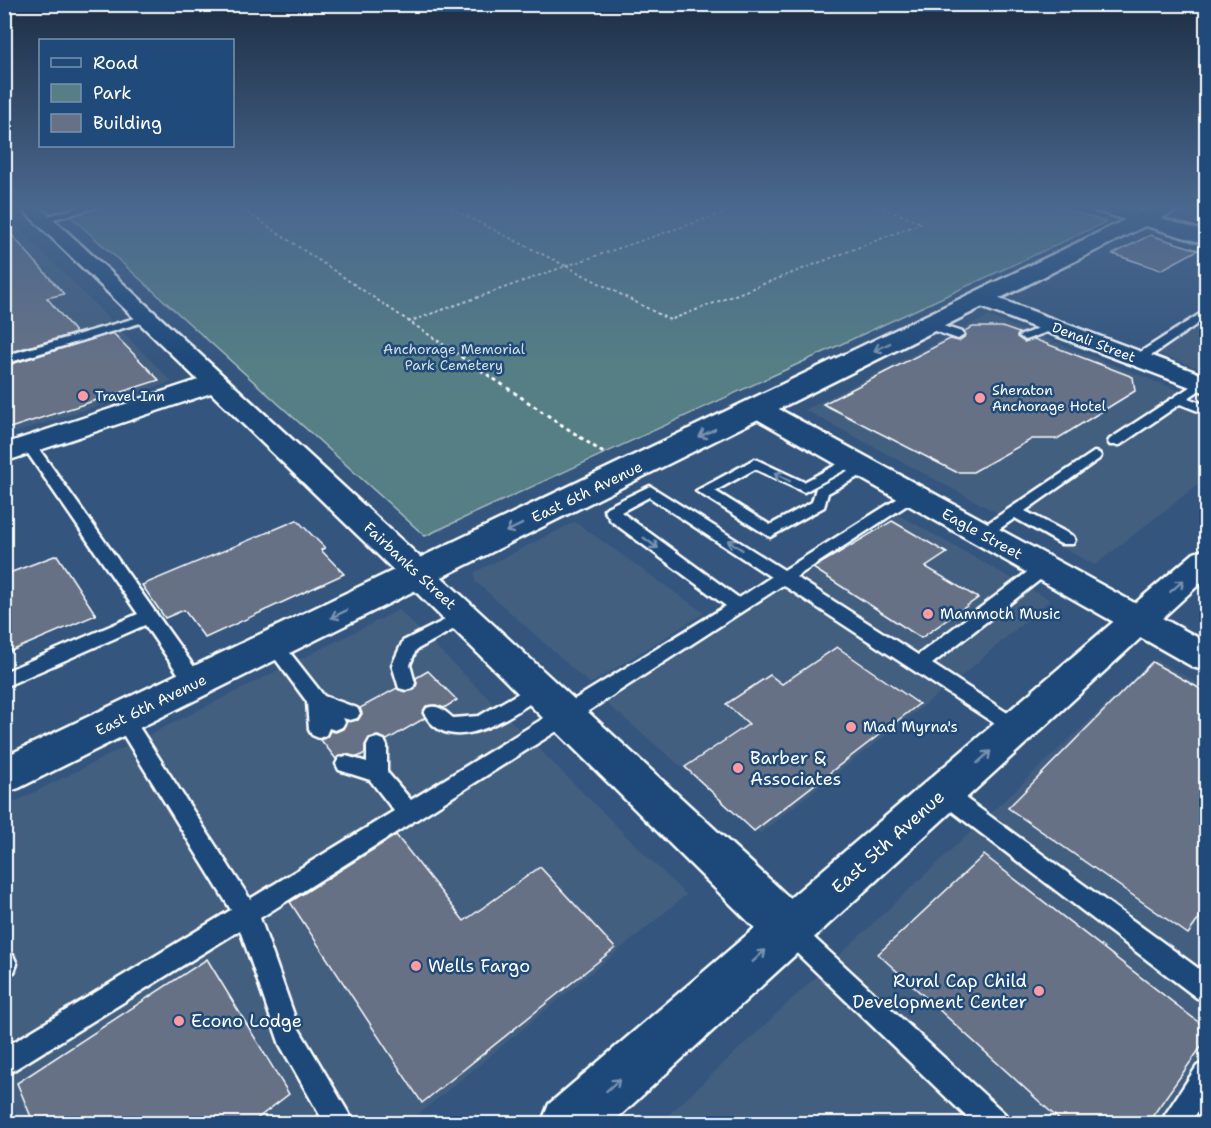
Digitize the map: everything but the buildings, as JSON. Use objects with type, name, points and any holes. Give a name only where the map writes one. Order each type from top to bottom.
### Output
[{"type":"street","name":"Fairbanks Street","points":[[83,259],[419,575],[789,929]]},
{"type":"street","name":"East 6th Avenue","points":[[4,776],[1062,259]]},
{"type":"street","name":"Denali Street","points":[[981,299],[1204,384]]},
{"type":"street","points":[[17,449],[215,383]]},
{"type":"street","name":"Eagle Street","points":[[757,408],[1206,658]]},
{"type":"street","name":"East 5th Avenue","points":[[570,1124],[1206,560]]},
{"type":"lane","points":[[1138,358],[1206,313]]},
{"type":"lane","points":[[4,360],[146,318]]},
{"type":"lane","points":[[927,325],[958,334]]},
{"type":"lane","points":[[1025,336],[1054,326]]},
{"type":"lane","points":[[1115,442],[1204,384]]},
{"type":"lane","points":[[1179,399],[1206,410]]},
{"type":"lane","points":[[17,449],[148,617],[195,683]]},
{"type":"lane","points":[[982,534],[1094,456]]},
{"type":"lane","points":[[755,463],[804,488],[858,464],[821,491],[819,504],[770,532],[704,491],[755,463]]},
{"type":"lane","points":[[738,606],[616,518],[612,510],[650,490],[1017,728]]},
{"type":"lane","points":[[4,1063],[566,716],[913,495]]},
{"type":"lane","points":[[1015,512],[1067,540]]},
{"type":"lane","points":[[918,665],[1044,568]]},
{"type":"lane","points":[[4,680],[148,617]]},
{"type":"lane","points":[[406,683],[401,665],[409,646],[463,617]]},
{"type":"lane","points":[[274,645],[335,722],[317,701]]},
{"type":"lane","points":[[434,713],[449,726],[483,723],[538,689]]},
{"type":"lane","points":[[123,718],[246,913],[289,1036],[341,1124]]},
{"type":"lane","points":[[377,774],[361,755],[409,813]]},
{"type":"lane","points":[[943,793],[1206,989]]},
{"type":"lane","points":[[789,929],[995,1124]]},
{"type":"lane","points":[[1173,1124],[1206,1075]]},
{"type":"path","points":[[315,259],[630,471]]},
{"type":"path","points":[[551,259],[670,320],[828,259]]},
{"type":"path","points":[[408,322],[588,259]]},
{"type":"shaded area","points":[[5,259],[49,259],[172,382],[5,436]]},
{"type":"shaded area","points":[[988,316],[1206,401],[1206,478],[1095,565],[805,410]]},
{"type":"shaded area","points":[[1206,316],[1206,371],[1154,352]]},
{"type":"shaded area","points":[[899,515],[1050,600],[959,678],[760,833],[605,702]]},
{"type":"shaded area","points":[[575,522],[704,613],[590,684],[475,581],[475,572]]},
{"type":"shaded area","points":[[399,610],[686,895],[408,1123],[19,1123],[5,1082],[5,807]]},
{"type":"shaded area","points":[[1155,659],[1206,688],[1206,1075],[1173,1123],[659,1124]]},
{"type":"green space","name":"Anchorage Memorial Park Cemetery","points":[[117,259],[1027,259],[425,536]]},
{"type":"place","name":"Travel Inn","points":[[83,396]]},
{"type":"place","name":"Sheraton Anchorage Hotel","points":[[980,398]]},
{"type":"place","name":"Mammoth Music","points":[[928,614]]},
{"type":"place","name":"Mad Myrna's","points":[[851,727]]},
{"type":"place","name":"Barber & Associates","points":[[738,768]]},
{"type":"place","name":"Wells Fargo","points":[[416,966]]},
{"type":"place","name":"Rural Cap Child Development Center","points":[[1039,991]]},
{"type":"place","name":"Econo Lodge","points":[[179,1021]]}]
